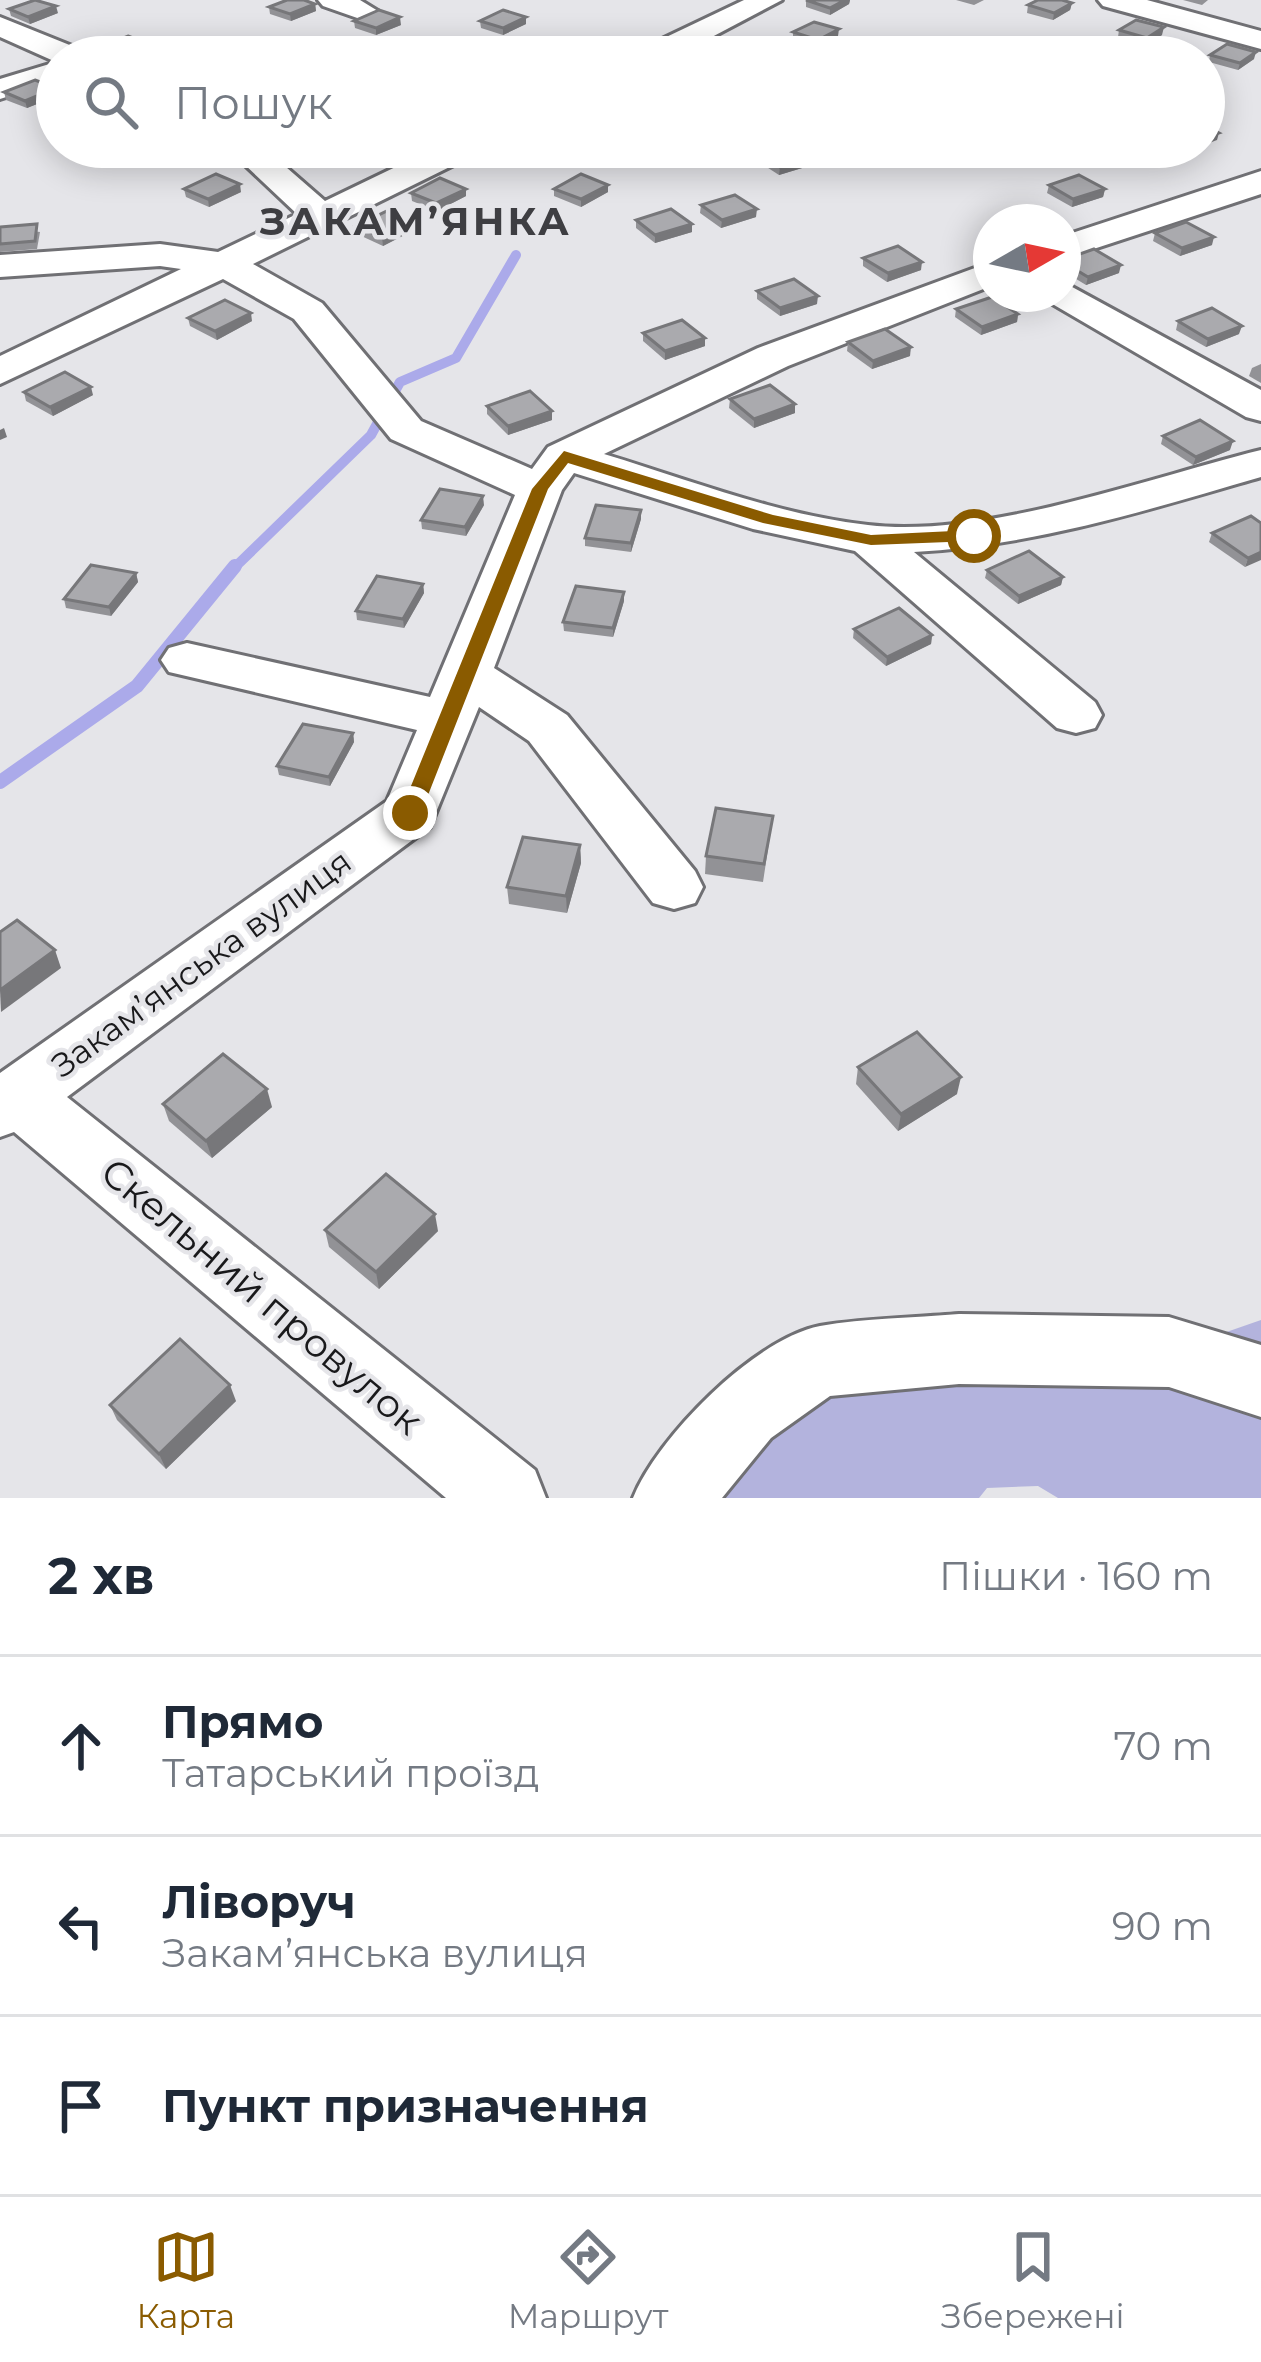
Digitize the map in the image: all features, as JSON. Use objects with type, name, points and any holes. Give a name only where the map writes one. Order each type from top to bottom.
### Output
[{"type":"street","points":[[333,0],[363,10]]},
{"type":"street","points":[[693,36],[767,0]]},
{"type":"street","points":[[1113,0],[1261,40]]},
{"type":"street","points":[[700,5],[733,16]]},
{"type":"street","points":[[0,26],[36,42]]},
{"type":"street","points":[[0,89],[36,78]]},
{"type":"street","points":[[267,168],[321,216]]},
{"type":"street","points":[[0,372],[420,168]]},
{"type":"street","points":[[1081,242],[1261,182]]},
{"type":"street","points":[[0,266],[160,255],[225,264],[308,310],[406,430],[552,472],[871,540],[974,536],[1124,502],[1261,463]]},
{"type":"street","points":[[552,472],[772,356],[973,280]]},
{"type":"street","points":[[1081,304],[1261,408]]},
{"type":"street","name":"Закамʼянська вулиця","points":[[9,1102],[410,813],[552,472]]},
{"type":"street","points":[[871,540],[1076,716]]},
{"type":"street","points":[[187,660],[457,696],[548,728],[674,887]]},
{"type":"street","name":"Скельний провулок","points":[[9,1102],[507,1498]]},
{"type":"street","points":[[672,1498],[744,1412],[817,1362],[959,1349],[1169,1352],[1261,1381]]},
{"type":"shaded area","points":[[1261,1320],[1261,1498],[1058,1498],[1038,1486],[987,1488],[979,1498],[672,1498],[744,1412],[817,1362],[1169,1352]]},
{"type":"building","points":[[35,0],[56,6],[28,17],[9,9]]},
{"type":"building","points":[[287,0],[315,4],[290,14],[269,7]]},
{"type":"building","points":[[806,0],[845,0],[830,8]]},
{"type":"building","points":[[1038,0],[1072,3],[1054,13],[1028,5]]},
{"type":"building","points":[[379,10],[400,17],[376,28],[354,21]]},
{"type":"building","points":[[503,10],[526,17],[503,28],[480,21]]},
{"type":"building","points":[[1136,20],[1164,27],[1150,36],[1119,30]]},
{"type":"building","points":[[814,22],[839,29],[826,36],[793,32]]},
{"type":"building","points":[[1225,45],[1256,52],[1240,63],[1225,59]]},
{"type":"building","points":[[36,80],[36,96],[25,101],[4,92]]},
{"type":"building","points":[[216,174],[240,184],[208,199],[184,189]]},
{"type":"building","points":[[581,174],[608,185],[581,199],[554,189]]},
{"type":"building","points":[[1079,175],[1105,189],[1073,199],[1049,185]]},
{"type":"building","points":[[440,178],[466,189],[436,203],[411,193]]},
{"type":"building","points":[[735,195],[757,209],[722,220],[701,205]]},
{"type":"building","points":[[671,209],[692,224],[655,235],[636,220]]},
{"type":"building","points":[[387,211],[413,222],[382,237],[356,226]]},
{"type":"building","points":[[1186,222],[1214,237],[1182,248],[1155,233]]},
{"type":"building","points":[[37,224],[35,241],[0,244],[0,227]]},
{"type":"building","points":[[898,246],[922,262],[888,273],[863,258]]},
{"type":"building","points":[[1094,249],[1121,265],[1088,277],[1081,273],[1081,254]]},
{"type":"building","points":[[794,279],[818,296],[780,308],[757,291]]},
{"type":"building","points":[[225,300],[251,313],[215,331],[188,318]]},
{"type":"building","points":[[973,303],[973,312],[1018,314],[982,327],[956,309]]},
{"type":"building","points":[[1212,308],[1242,326],[1208,339],[1178,321]]},
{"type":"building","points":[[682,320],[705,338],[665,351],[643,333]]},
{"type":"building","points":[[885,329],[911,347],[873,361],[848,342]]},
{"type":"building","points":[[65,372],[91,387],[50,407],[24,392]]},
{"type":"building","points":[[770,385],[795,404],[754,419],[730,399]]},
{"type":"building","points":[[530,391],[552,411],[508,426],[487,406]]},
{"type":"building","points":[[1200,420],[1233,441],[1196,457],[1163,436]]},
{"type":"building","points":[[440,489],[483,496],[465,527],[421,520]]},
{"type":"building","points":[[596,505],[641,510],[631,543],[585,538]]},
{"type":"building","points":[[1251,516],[1261,523],[1261,552],[1248,558],[1212,533]]},
{"type":"building","points":[[1029,551],[1063,577],[1019,596],[987,570]]},
{"type":"building","points":[[91,565],[136,573],[109,607],[64,599]]},
{"type":"building","points":[[377,576],[423,584],[403,619],[356,611]]},
{"type":"building","points":[[576,586],[624,592],[613,628],[563,622]]},
{"type":"building","points":[[899,608],[932,635],[887,657],[854,629]]},
{"type":"building","points":[[303,724],[353,733],[329,777],[277,766]]},
{"type":"building","points":[[716,808],[773,816],[764,864],[706,856]]},
{"type":"building","points":[[523,837],[580,845],[566,896],[507,887]]},
{"type":"building","points":[[17,920],[55,950],[0,990],[0,932]]},
{"type":"building","points":[[917,1032],[961,1077],[901,1114],[858,1067]]},
{"type":"building","points":[[223,1054],[267,1089],[206,1141],[163,1104]]},
{"type":"building","points":[[386,1174],[435,1214],[376,1272],[325,1230]]},
{"type":"building","points":[[180,1339],[230,1385],[159,1454],[110,1405]]},
{"type":"waterway","points":[[233,569],[371,435],[400,382],[456,358],[516,255]]},
{"type":"waterway","points":[[0,782],[137,686],[235,566]]},
{"type":"district","name":"ЗАКАМ’ЯНКА","points":[[416,221]]},
{"type":"route","points":[[410,813],[540,489],[564,456],[769,519],[871,540],[974,536]]}]
